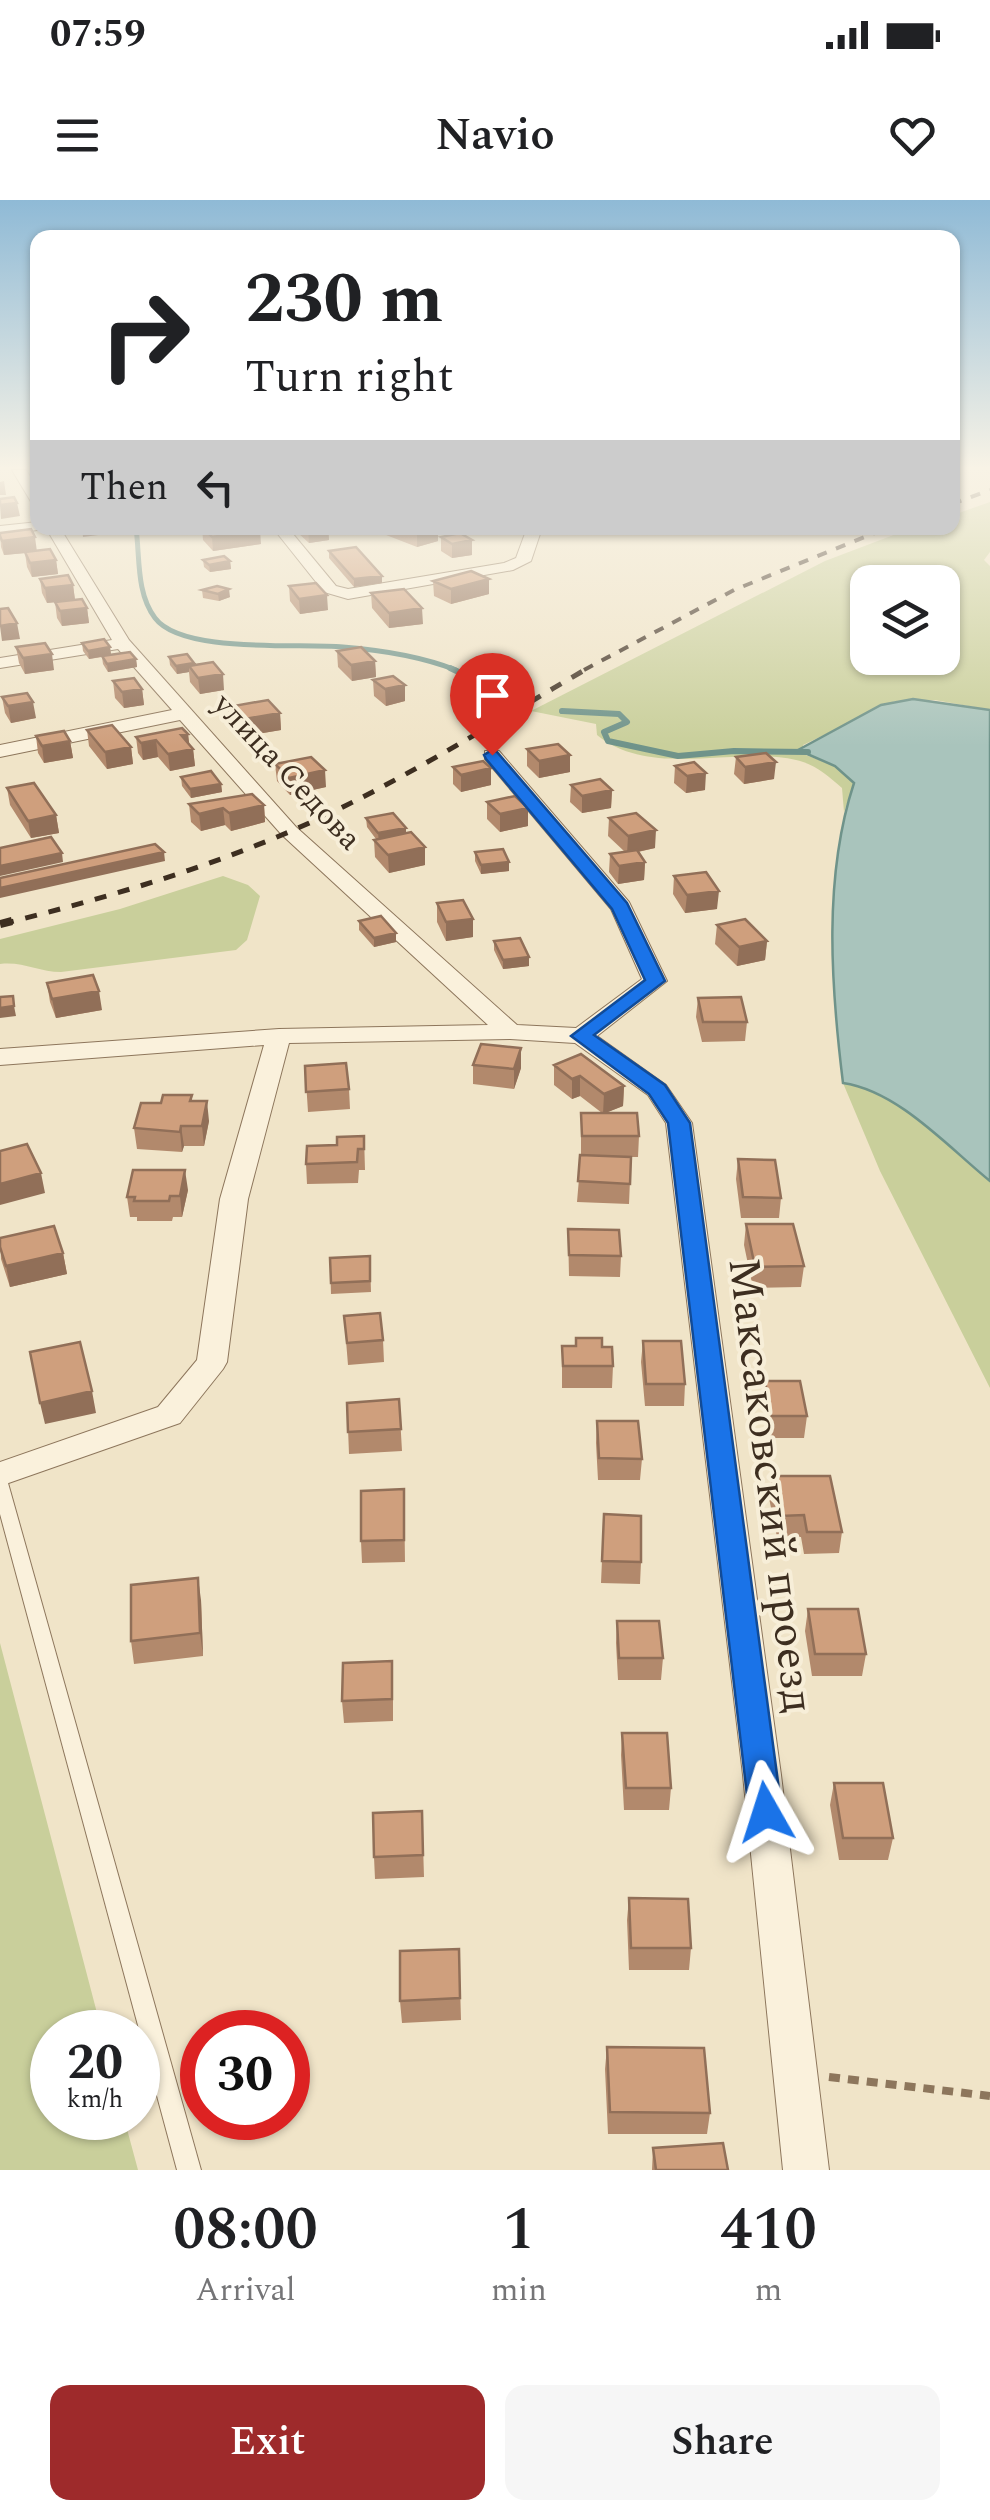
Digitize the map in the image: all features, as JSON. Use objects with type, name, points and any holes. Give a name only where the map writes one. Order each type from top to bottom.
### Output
[{"type":"street","name":"улица Седова","points":[[73,562],[122,644],[289,831],[510,1032]]},
{"type":"street","points":[[308,562],[330,589],[348,594],[520,562]]},
{"type":"street","points":[[0,662],[122,644]]},
{"type":"street","points":[[0,750],[186,713]]},
{"type":"street","points":[[0,1058],[279,1036],[510,1032],[581,1036],[655,981],[621,907],[492,755]]},
{"type":"street","points":[[0,1474],[170,1415],[212,1362],[234,1199],[279,1036]]},
{"type":"street","name":"Максаковский проезд","points":[[581,1036],[657,1090],[679,1123],[762,1775],[806,2170]]},
{"type":"lane","points":[[0,1482],[190,2170]]},
{"type":"path","points":[[795,2073],[990,2096]]},
{"type":"green space","points":[[823,562],[986,562],[990,566],[990,710],[935,700],[895,701],[803,745],[803,754],[835,766],[854,783],[844,812],[842,788],[803,762],[746,756],[642,756],[597,735],[596,724],[531,711]]},
{"type":"green space","points":[[223,876],[248,885],[260,896],[247,940],[236,950],[61,972],[0,964],[0,939],[120,909]]},
{"type":"green space","points":[[843,1083],[863,1088],[902,1108],[990,1181],[990,1388],[880,1171]]},
{"type":"green space","points":[[0,1643],[96,2010],[30,2010],[30,2140],[130,2140],[138,2170],[0,2170]]},
{"type":"water","points":[[913,699],[990,710],[990,1181],[902,1108],[863,1088],[843,1083],[832,932],[838,856],[854,783],[835,766],[798,750],[881,705]]},
{"type":"building","points":[[339,562],[369,562],[382,576],[354,579]]},
{"type":"building","points":[[471,571],[489,579],[451,589],[433,581]]},
{"type":"building","points":[[68,575],[73,585],[45,588],[40,579]]},
{"type":"building","points":[[316,583],[327,595],[299,599],[289,586]]},
{"type":"building","points":[[217,586],[229,589],[218,594],[202,590]]},
{"type":"building","points":[[404,589],[422,608],[389,613],[371,593]]},
{"type":"building","points":[[82,599],[87,608],[60,611],[55,602]]},
{"type":"building","points":[[8,608],[17,623],[0,626],[0,609]]},
{"type":"building","points":[[104,639],[110,647],[88,651],[82,643]]},
{"type":"building","points":[[45,643],[52,654],[23,658],[16,647]]},
{"type":"building","points":[[361,647],[375,661],[351,665],[337,651]]},
{"type":"building","points":[[130,652],[136,659],[107,664],[102,656]]},
{"type":"building","points":[[187,654],[194,663],[176,666],[169,657]]},
{"type":"building","points":[[213,662],[223,674],[198,678],[189,666]]},
{"type":"building","points":[[393,676],[405,685],[385,689],[373,680]]},
{"type":"building","points":[[134,678],[142,689],[122,692],[113,681]]},
{"type":"building","points":[[27,693],[33,702],[8,706],[2,697]]},
{"type":"building","points":[[268,700],[280,713],[239,720],[228,707]]},
{"type":"building","points":[[112,725],[131,747],[105,752],[87,730]]},
{"type":"building","points":[[182,728],[188,734],[181,735],[193,749],[168,754],[156,740],[141,743],[136,737]]},
{"type":"building","points":[[64,731],[70,741],[42,746],[36,736]]},
{"type":"building","points":[[558,744],[570,755],[539,761],[527,749]]},
{"type":"building","points":[[766,753],[776,762],[745,767],[736,757]]},
{"type":"building","points":[[311,757],[325,770],[289,778],[275,764]]},
{"type":"building","points":[[483,761],[491,768],[461,775],[453,767]]},
{"type":"building","points":[[694,762],[706,773],[687,776],[675,766]]},
{"type":"building","points":[[211,771],[221,784],[190,789],[181,777]]},
{"type":"building","points":[[600,779],[612,790],[582,796],[571,785]]},
{"type":"building","points":[[34,783],[56,815],[28,821],[7,788]]},
{"type":"building","points":[[252,794],[264,805],[229,813],[223,808],[199,814],[189,804]]},
{"type":"building","points":[[515,796],[528,808],[500,814],[487,802]]},
{"type":"building","points":[[393,813],[406,828],[378,833],[366,818]]},
{"type":"building","points":[[636,813],[656,830],[628,836],[609,818]]},
{"type":"building","points":[[411,832],[425,847],[388,855],[374,840]]},
{"type":"building","points":[[51,837],[62,853],[0,866],[0,848]]},
{"type":"building","points":[[155,844],[164,852],[0,888],[0,878]]},
{"type":"building","points":[[503,849],[509,862],[481,865],[475,852]]},
{"type":"building","points":[[637,850],[645,862],[619,866],[610,854]]},
{"type":"building","points":[[706,872],[719,891],[687,895],[674,876]]},
{"type":"building","points":[[463,900],[473,919],[446,922],[437,903]]},
{"type":"building","points":[[381,916],[396,933],[374,938],[359,921]]},
{"type":"building","points":[[745,919],[767,941],[739,947],[717,925]]},
{"type":"building","points":[[520,938],[529,957],[503,960],[494,941]]},
{"type":"building","points":[[93,975],[99,991],[52,999],[47,983]]},
{"type":"building","points":[[13,996],[14,1006],[0,1008],[0,997]]},
{"type":"building","points":[[741,997],[747,1022],[703,1022],[698,998]]},
{"type":"building","points":[[481,1044],[521,1048],[514,1069],[473,1065]]},
{"type":"building","points":[[581,1054],[624,1086],[604,1094],[580,1076],[572,1079],[554,1065]]},
{"type":"building","points":[[346,1063],[349,1089],[306,1092],[305,1066]]},
{"type":"building","points":[[163,1095],[192,1095],[190,1101],[207,1101],[202,1126],[181,1126],[180,1132],[134,1128],[141,1103],[161,1103]]},
{"type":"building","points":[[581,1113],[637,1113],[639,1136],[582,1136]]},
{"type":"building","points":[[364,1136],[364,1149],[358,1149],[357,1162],[306,1164],[307,1146],[337,1145],[337,1137]]},
{"type":"building","points":[[27,1144],[41,1173],[0,1184],[0,1151]]},
{"type":"building","points":[[580,1155],[631,1157],[630,1184],[578,1181]]},
{"type":"building","points":[[738,1159],[775,1160],[781,1198],[743,1197]]},
{"type":"building","points":[[133,1170],[185,1170],[180,1196],[170,1196],[169,1201],[134,1201],[135,1197],[127,1197]]},
{"type":"building","points":[[746,1224],[793,1224],[804,1266],[755,1267]]},
{"type":"building","points":[[54,1226],[63,1253],[6,1266],[0,1238]]},
{"type":"building","points":[[568,1229],[619,1230],[621,1256],[569,1255]]},
{"type":"building","points":[[370,1256],[370,1281],[331,1283],[330,1258]]},
{"type":"building","points":[[380,1313],[383,1340],[347,1343],[344,1316]]},
{"type":"building","points":[[576,1338],[602,1338],[602,1347],[612,1347],[613,1366],[563,1366],[562,1346],[576,1346]]},
{"type":"building","points":[[643,1341],[681,1341],[685,1384],[646,1384]]},
{"type":"building","points":[[80,1342],[92,1391],[40,1403],[30,1352]]},
{"type":"building","points":[[765,1381],[800,1381],[807,1416],[771,1416]]},
{"type":"building","points":[[399,1399],[401,1429],[348,1432],[347,1403]]},
{"type":"building","points":[[597,1421],[638,1421],[642,1459],[599,1458]]},
{"type":"building","points":[[772,1476],[830,1476],[842,1532],[807,1532],[804,1515],[780,1516]]},
{"type":"building","points":[[404,1489],[404,1540],[361,1541],[361,1491]]},
{"type":"building","points":[[604,1514],[641,1516],[641,1562],[602,1561]]},
{"type":"building","points":[[198,1578],[200,1633],[131,1641],[131,1585]]},
{"type":"building","points":[[808,1609],[858,1609],[866,1654],[815,1654]]},
{"type":"building","points":[[617,1621],[659,1621],[663,1658],[619,1658]]},
{"type":"building","points":[[392,1661],[392,1699],[342,1701],[343,1663]]},
{"type":"building","points":[[622,1733],[667,1733],[671,1788],[626,1788]]},
{"type":"building","points":[[834,1783],[883,1783],[893,1838],[843,1838]]},
{"type":"building","points":[[422,1811],[423,1855],[374,1857],[373,1813]]},
{"type":"building","points":[[629,1898],[688,1899],[691,1948],[631,1948]]},
{"type":"building","points":[[459,1949],[460,1998],[400,2001],[400,1951]]},
{"type":"building","points":[[607,2047],[704,2048],[710,2113],[610,2112]]},
{"type":"building","points":[[723,2143],[728,2170],[656,2170],[653,2148]]},
{"type":"waterway","points":[[139,562],[145,597],[155,618],[189,637],[214,642],[386,652],[450,668]]},
{"type":"waterway","points":[[450,668],[456,670]]},
{"type":"waterway","points":[[450,668],[508,695]]},
{"type":"waterway","points":[[562,711],[619,714],[627,722],[604,732],[608,741],[678,756],[734,751],[808,752]]},
{"type":"railway","points":[[584,670],[734,590],[803,562]]},
{"type":"railway","points":[[2,924],[157,881],[307,824],[414,770],[588,668]]},
{"type":"railway","points":[[0,924],[12,921]]},
{"type":"route","points":[[492,755],[621,907],[655,981],[581,1036],[657,1090],[679,1123],[766,1812]]}]
